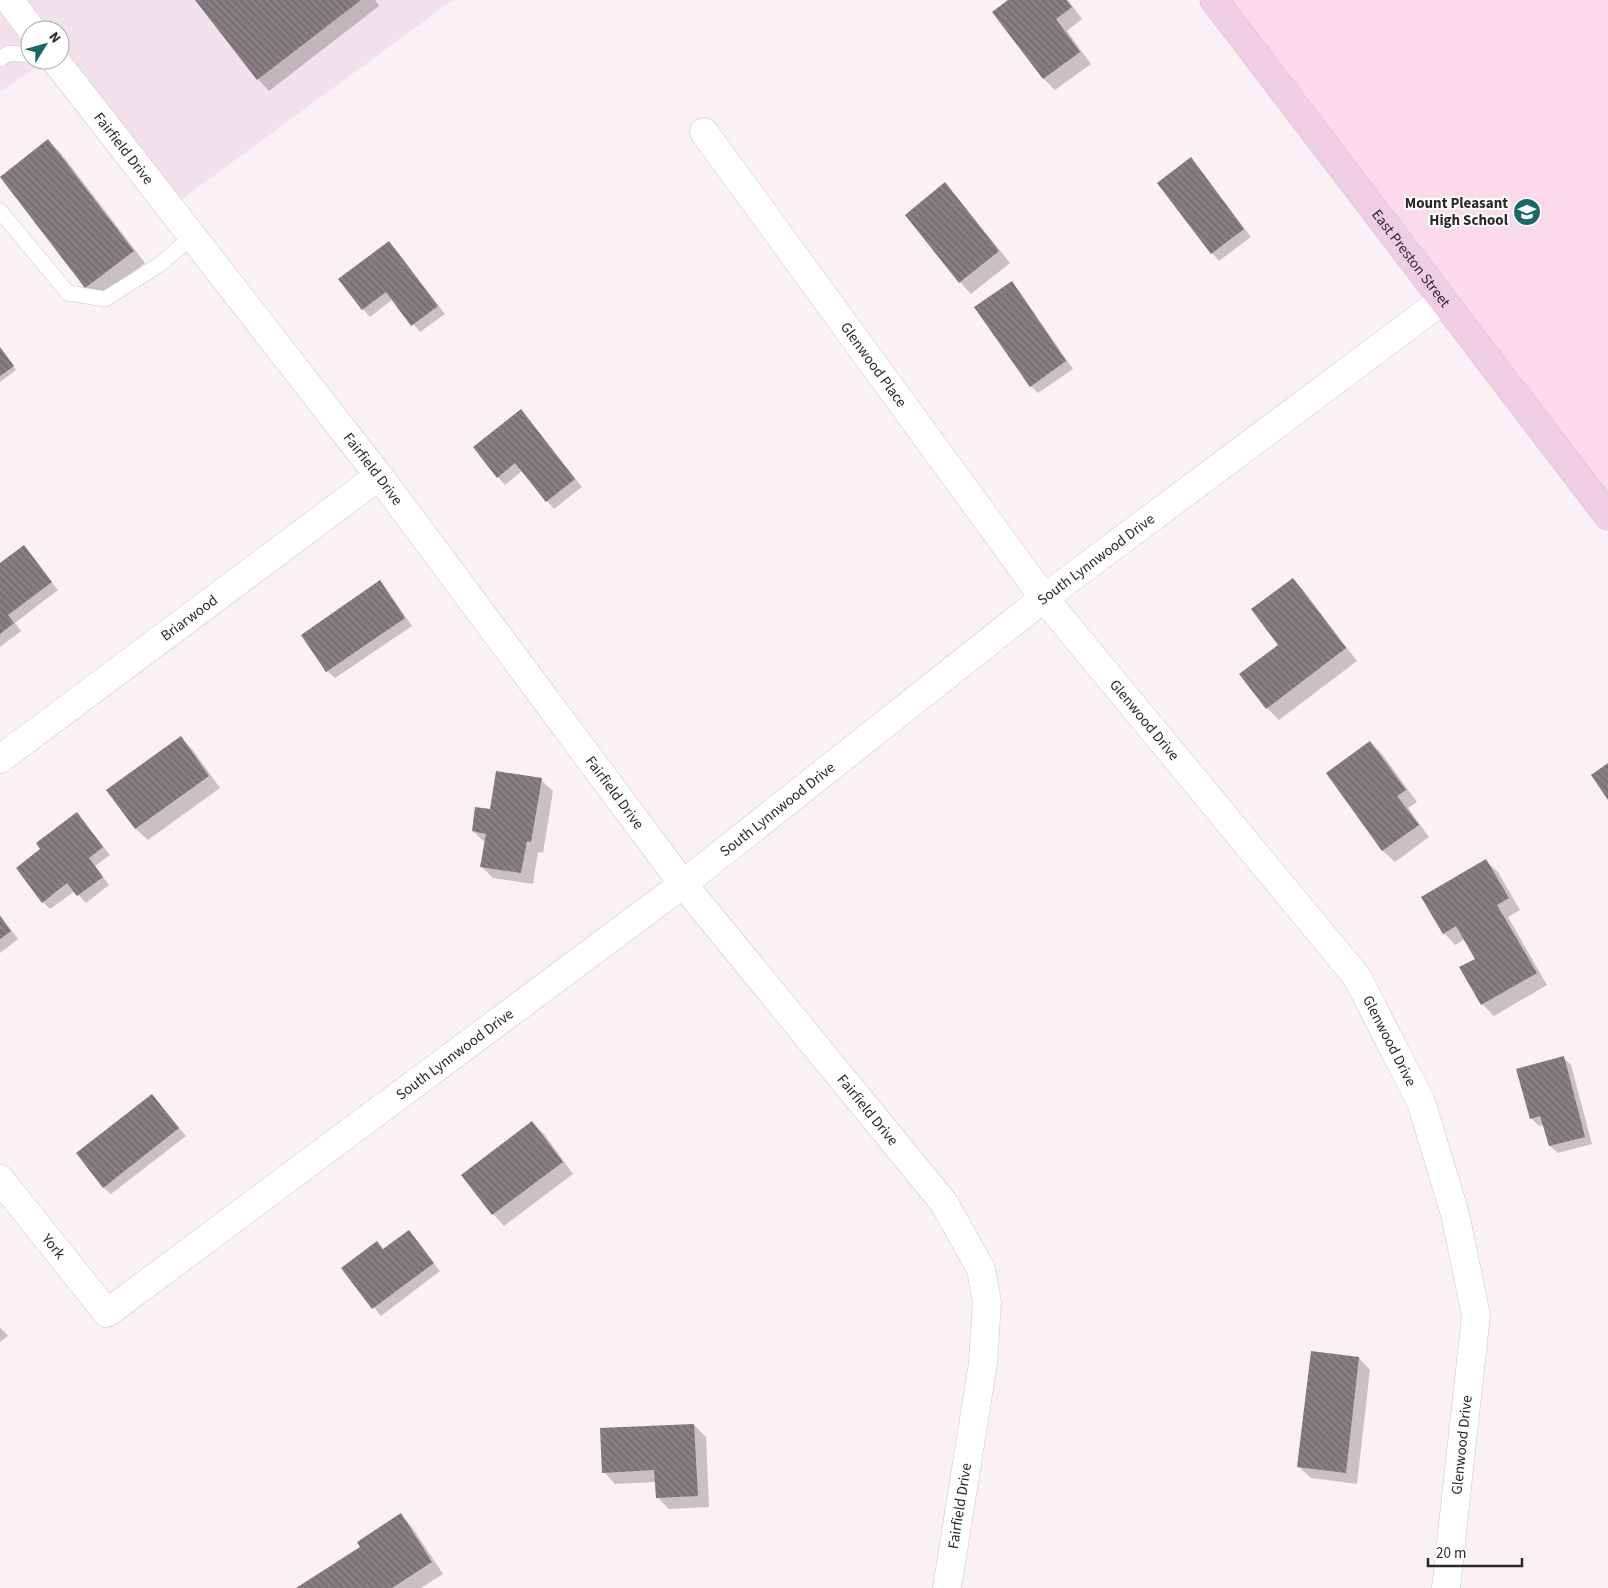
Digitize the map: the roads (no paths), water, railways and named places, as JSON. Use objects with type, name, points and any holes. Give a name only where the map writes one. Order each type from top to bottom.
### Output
[{"type":"street","points":[[9,0],[24,20]]},
{"type":"street","name":"East Preston Street","points":[[1214,0],[1608,516]]},
{"type":"street","name":"Fairfield Drive","points":[[63,70],[379,476],[683,884],[944,1203],[981,1269],[987,1302],[983,1363],[947,1588]]},
{"type":"street","name":"Glenwood Place","points":[[704,132],[1044,598]]},
{"type":"street","name":"South Lynnwood Drive","points":[[107,1313],[683,884],[1044,598],[1443,300]]},
{"type":"street","name":"Briarwood","points":[[0,759],[379,476]]},
{"type":"street","name":"Glenwood Drive","points":[[1044,598],[1358,977],[1421,1102],[1455,1214],[1476,1315],[1446,1588]]},
{"type":"street","name":"York","points":[[0,1179],[107,1313]]},
{"type":"lane","points":[[0,59],[9,53],[20,54]]},
{"type":"lane","points":[[0,211],[68,293],[105,299],[159,265],[192,237]]},
{"type":"place","name":"Mount Pleasant High School","points":[[1527,212]]}]
